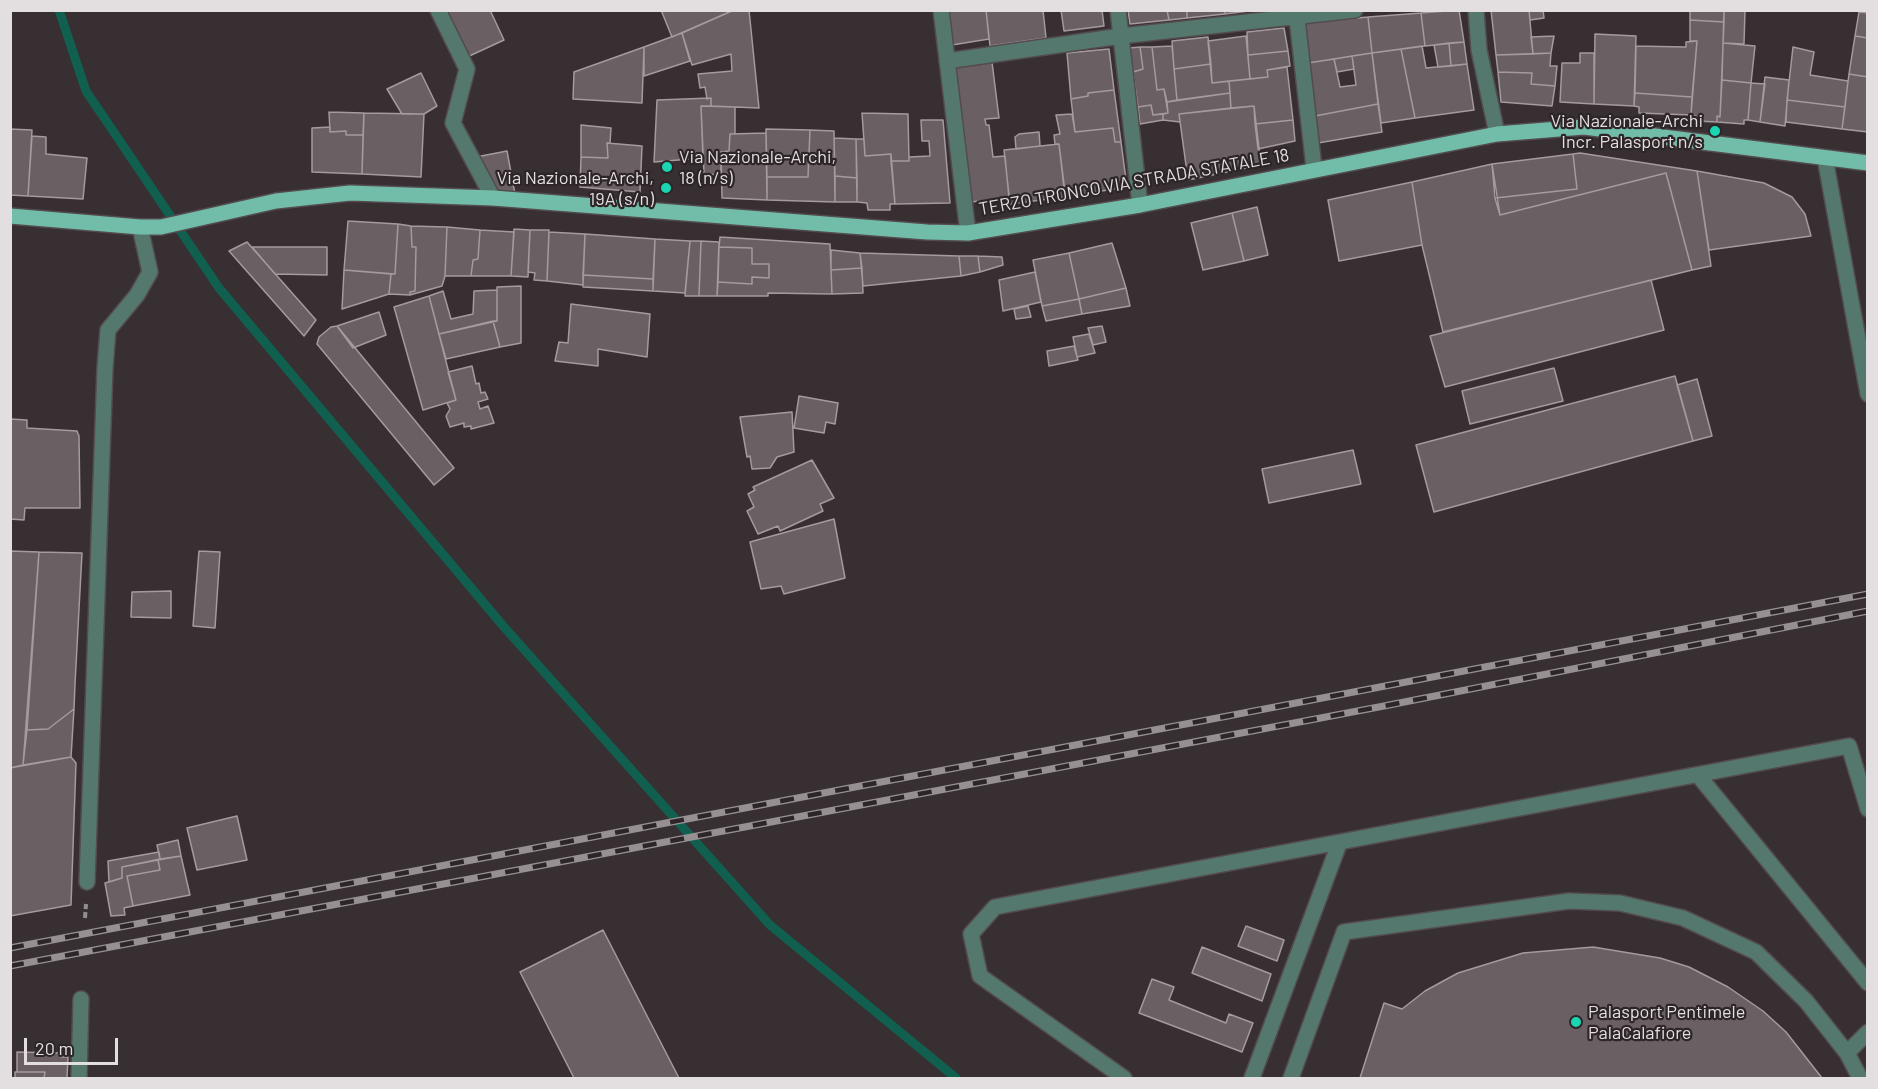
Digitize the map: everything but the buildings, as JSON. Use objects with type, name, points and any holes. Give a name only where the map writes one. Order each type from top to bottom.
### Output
[{"type":"main road","name":"TERZO TRONCO VIA STRADA STATALE 18","points":[[10,216],[140,228],[161,227],[276,201],[350,194],[493,198],[927,232],[968,233],[1140,205],[1314,168],[1497,134],[1584,127],[1868,163]]},
{"type":"street","points":[[438,10],[467,69],[453,123],[493,198]]},
{"type":"street","points":[[941,10],[968,233]]},
{"type":"street","points":[[1118,10],[1140,205]]},
{"type":"street","points":[[947,61],[1121,36],[1297,14],[1355,10]]},
{"type":"street","points":[[1476,10],[1479,50],[1497,134]]},
{"type":"street","points":[[1297,14],[1314,168]]},
{"type":"street","points":[[1826,158],[1868,394]]},
{"type":"street","points":[[87,882],[107,339],[108,330],[137,296],[150,272],[140,228]]},
{"type":"street","points":[[1124,1078],[980,976],[972,934],[995,907],[1339,844],[1849,746],[1868,809]]},
{"type":"street","points":[[1698,775],[1868,983]]},
{"type":"street","points":[[1252,1078],[1339,844]]},
{"type":"street","points":[[1291,1078],[1344,932],[1569,901],[1620,903],[1683,918],[1756,952],[1806,1001],[1847,1053],[1860,1078]]},
{"type":"street","points":[[79,1078],[81,999]]},
{"type":"street","points":[[1847,1053],[1868,1032]]},
{"type":"waterway","points":[[59,10],[86,91],[219,288],[504,627],[770,925],[956,1078]]},
{"type":"railway","points":[[10,948],[1868,594]]},
{"type":"railway","points":[[10,966],[1384,706],[1868,611]]},
{"type":"place","name":"Via Nazionale-Archi Incr. Palasport n/s","points":[[1715,131]]},
{"type":"place","name":"Via Nazionale-Archi, 18 (n/s)","points":[[667,167]]},
{"type":"place","name":"Via Nazionale-Archi, 19A (s/n)","points":[[666,188]]},
{"type":"place","name":"Palasport Pentimele PalaCalafiore","points":[[1576,1022]]}]
